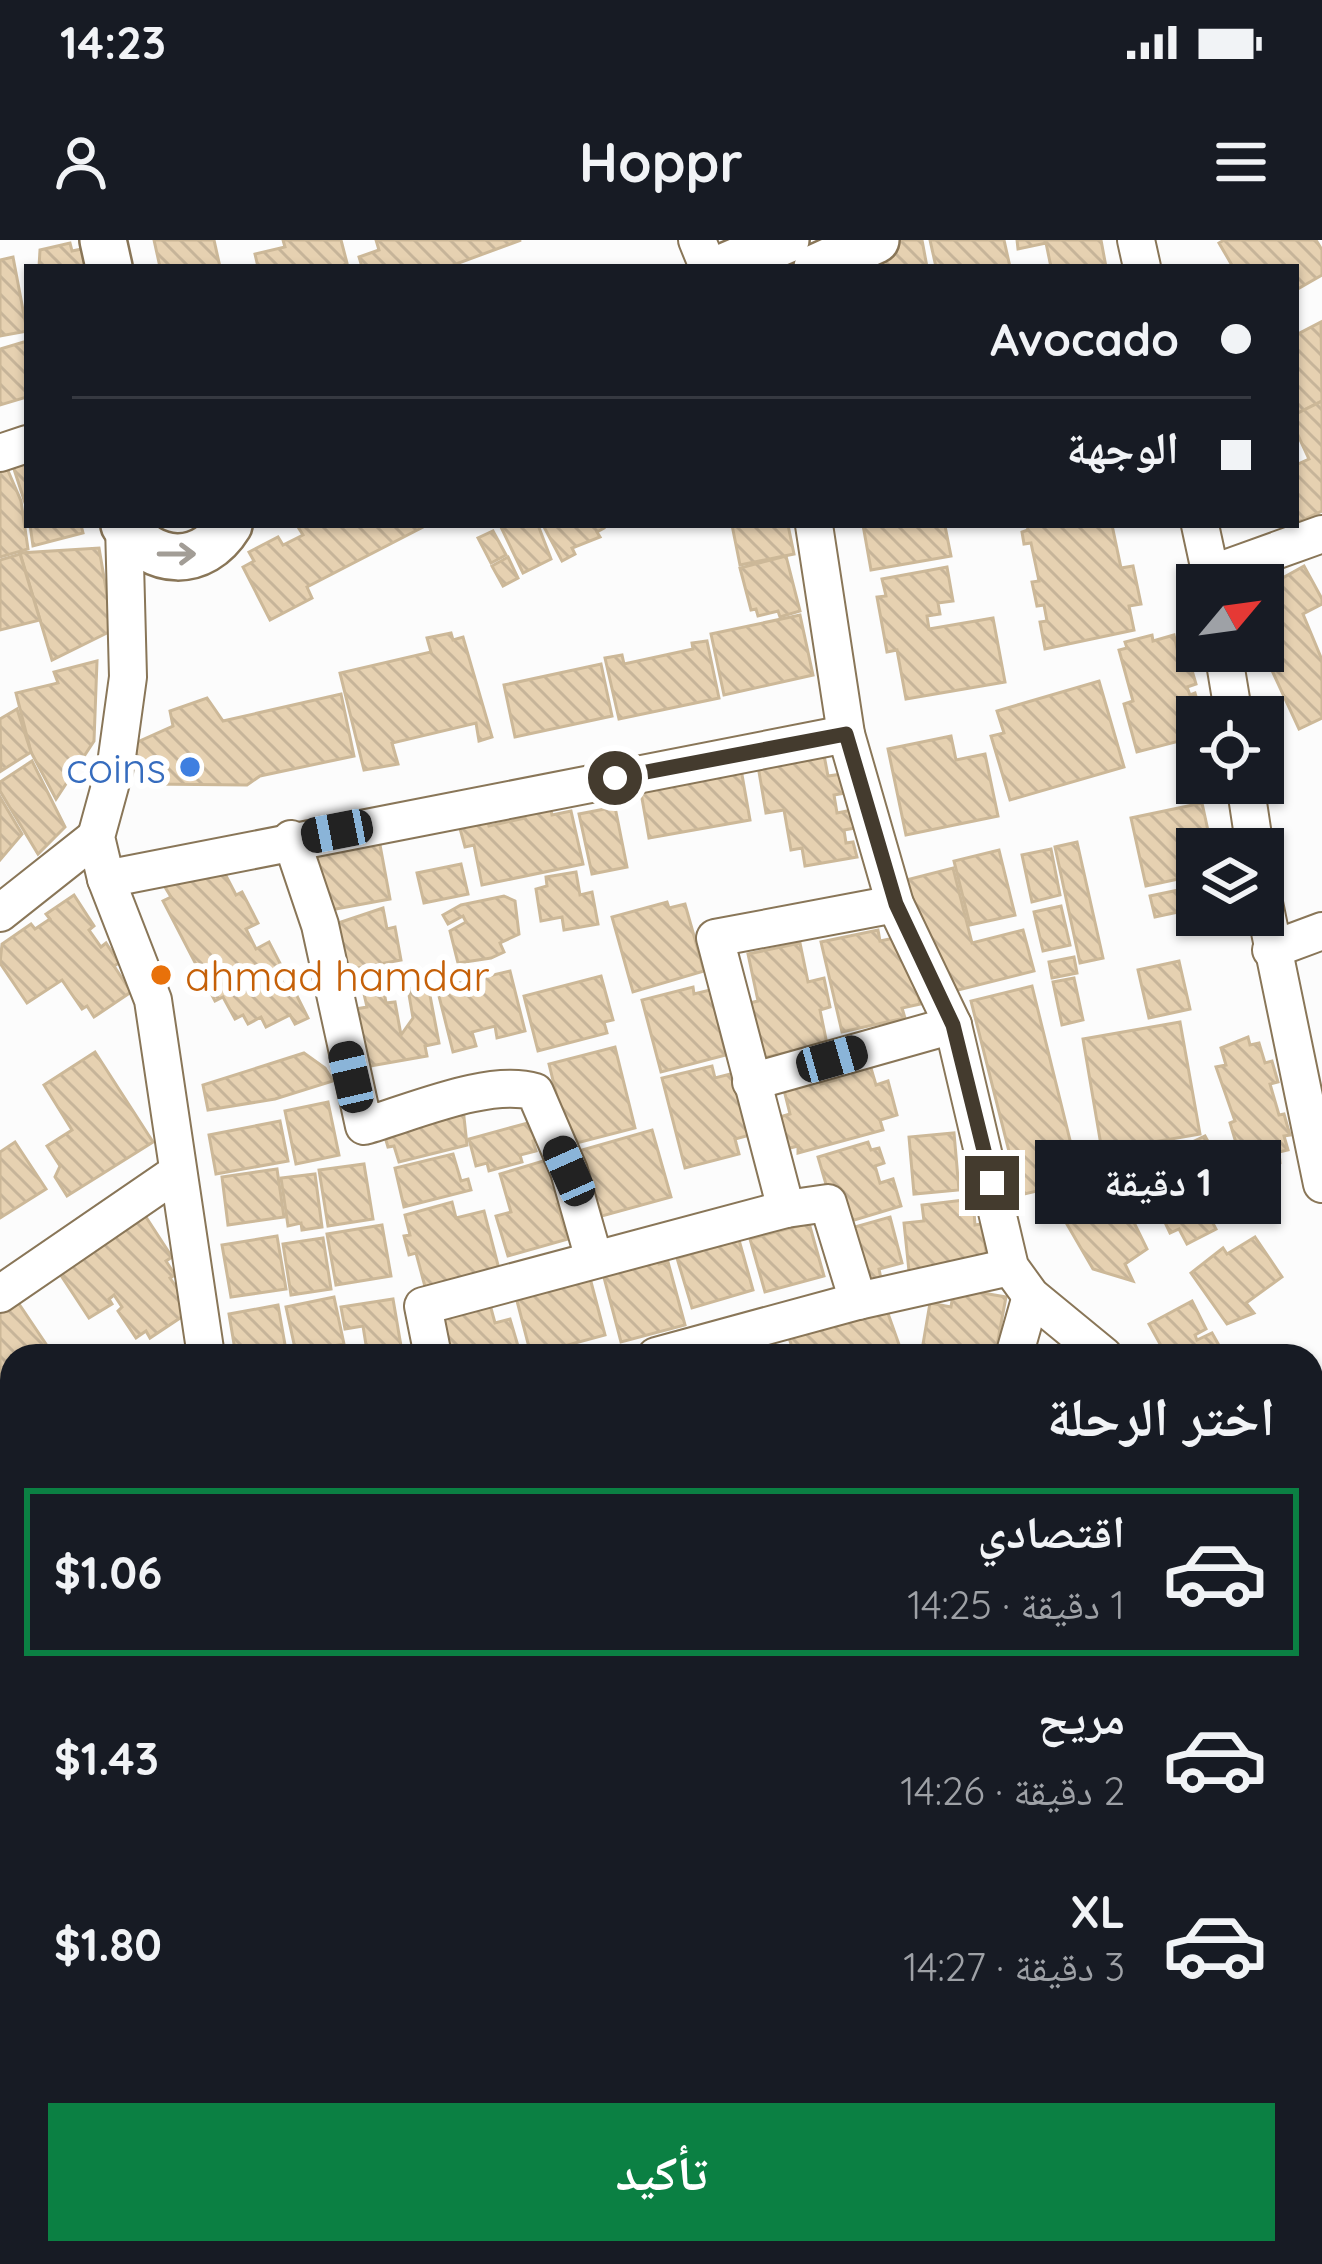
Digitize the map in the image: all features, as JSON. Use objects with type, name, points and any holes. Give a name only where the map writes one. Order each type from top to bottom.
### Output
[{"type":"street","points":[[731,264],[786,240]]},
{"type":"street","points":[[824,264],[876,240]]},
{"type":"street","points":[[124,528],[128,677],[116,764],[96,837],[106,879],[153,1000],[204,1344]]},
{"type":"street","points":[[127,528],[148,552],[184,558],[202,553],[229,528]]},
{"type":"street","points":[[814,528],[846,734],[896,904],[953,1025],[1020,1282],[1015,1344]]},
{"type":"street","points":[[1201,528],[1209,564]]},
{"type":"street","points":[[1250,564],[1322,534]]},
{"type":"street","points":[[106,879],[291,839],[846,734]]},
{"type":"street","points":[[0,913],[96,837]]},
{"type":"street","points":[[291,839],[320,925],[364,1126],[492,1089],[518,1087],[535,1092],[569,1171],[594,1258]]},
{"type":"street","points":[[786,1209],[715,938],[896,904]]},
{"type":"street","points":[[1271,950],[1322,931]]},
{"type":"street","points":[[1269,936],[1322,1184]]},
{"type":"street","points":[[751,1082],[953,1025]]},
{"type":"street","points":[[0,1294],[178,1172]]},
{"type":"street","points":[[431,1344],[423,1306],[786,1209],[828,1203],[858,1301]]},
{"type":"street","points":[[700,1344],[858,1301],[1020,1282],[1090,1344]]},
{"type":"building","points":[[154,240],[214,240],[219,264],[159,264]]},
{"type":"building","points":[[283,240],[341,240],[347,263],[257,264],[255,254],[285,247]]},
{"type":"building","points":[[376,240],[521,240],[456,264],[361,264],[359,257],[379,250]]},
{"type":"building","points":[[901,240],[922,240],[926,264],[852,264]]},
{"type":"building","points":[[930,240],[1004,240],[1009,264],[935,264]]},
{"type":"building","points":[[1017,240],[1101,240],[1105,264],[1050,264],[1046,243],[1018,249]]},
{"type":"building","points":[[1316,240],[1322,250],[1322,275],[1299,288],[1299,264],[1231,264],[1219,243]]},
{"type":"building","points":[[70,243],[72,251],[82,249],[92,264],[39,264],[40,250]]},
{"type":"building","points":[[13,257],[24,332],[0,336],[0,260]]},
{"type":"building","points":[[1321,322],[1322,401],[1299,412],[1299,333]]},
{"type":"building","points":[[24,342],[24,398],[0,405],[0,349]]},
{"type":"building","points":[[1322,401],[1322,511],[1299,522],[1299,464],[1309,459],[1299,437],[1299,412]]},
{"type":"building","points":[[24,452],[24,500],[10,457]]},
{"type":"building","points":[[0,460],[21,501],[28,549],[0,557]]},
{"type":"building","points":[[30,528],[82,528],[83,533],[33,546]]},
{"type":"building","points":[[299,528],[421,528],[307,587],[312,598],[270,620],[243,567],[254,561],[249,552],[278,537],[283,545],[303,535]]},
{"type":"building","points":[[501,528],[539,528],[551,559],[523,573]]},
{"type":"building","points":[[545,528],[604,528],[597,532],[600,537],[572,548],[575,554],[562,561]]},
{"type":"building","points":[[733,528],[789,528],[794,554],[740,565]]},
{"type":"building","points":[[864,528],[945,528],[951,556],[871,570]]},
{"type":"building","points":[[1113,528],[1121,568],[1133,566],[1141,604],[1129,606],[1134,630],[1045,649],[1040,622],[1047,621],[1044,605],[1037,606],[1032,582],[1039,581],[1031,543],[1024,544],[1022,532]]},
{"type":"building","points":[[493,531],[506,555],[491,563],[478,538]]},
{"type":"building","points":[[99,548],[113,630],[52,660],[20,553]]},
{"type":"building","points":[[20,554],[40,620],[0,630],[0,560]]},
{"type":"building","points":[[786,556],[800,611],[758,616],[756,609],[751,610],[740,568]]},
{"type":"building","points":[[508,557],[518,578],[503,586],[492,566]]},
{"type":"building","points":[[1304,566],[1322,599],[1322,604],[1303,614],[1322,660],[1322,718],[1299,729],[1273,672],[1284,672],[1284,577]]},
{"type":"building","points":[[947,567],[953,601],[938,603],[940,614],[927,616],[929,629],[993,618],[1005,682],[906,699],[897,650],[887,652],[877,597],[886,596],[882,579]]},
{"type":"building","points":[[800,615],[813,675],[724,695],[711,634]]},
{"type":"building","points":[[451,633],[453,640],[463,637],[492,737],[479,741],[476,723],[392,743],[398,764],[364,770],[340,673],[431,652],[427,638]]},
{"type":"building","points":[[1174,635],[1176,672],[1192,672],[1196,684],[1187,687],[1196,696],[1176,696],[1176,742],[1137,752],[1124,704],[1133,701],[1119,650],[1127,648],[1125,642]]},
{"type":"building","points":[[707,641],[719,698],[619,719],[605,658],[622,655],[624,664],[693,649],[692,643]]},
{"type":"building","points":[[97,661],[94,741],[56,799],[31,752],[16,693],[58,683],[54,672]]},
{"type":"building","points":[[601,664],[612,716],[515,737],[504,685]]},
{"type":"building","points":[[1099,681],[1124,767],[1010,800],[991,736],[1004,733],[997,711]]},
{"type":"building","points":[[341,694],[354,756],[260,776],[247,785],[147,784],[133,744],[173,726],[170,711],[207,698],[223,721]]},
{"type":"building","points":[[17,709],[31,752],[1,771],[0,719]]},
{"type":"building","points":[[951,736],[956,760],[985,754],[998,816],[906,835],[888,749]]},
{"type":"building","points":[[824,755],[828,776],[842,774],[845,793],[834,795],[837,813],[852,810],[855,828],[844,830],[846,843],[853,842],[857,857],[805,866],[802,848],[791,850],[784,810],[766,813],[758,766]]},
{"type":"building","points":[[32,761],[65,827],[38,854],[0,791],[0,782]]},
{"type":"building","points":[[741,769],[750,820],[649,838],[640,787]]},
{"type":"building","points":[[0,797],[22,834],[0,860]]},
{"type":"building","points":[[1202,804],[1207,828],[1176,828],[1176,880],[1146,886],[1131,818]]},
{"type":"building","points":[[550,806],[552,815],[571,811],[583,864],[482,885],[474,845],[465,847],[459,825],[487,819],[489,826],[525,818],[524,812]]},
{"type":"building","points":[[615,807],[627,867],[592,874],[579,814]]},
{"type":"building","points":[[378,834],[390,899],[325,911],[314,845]]},
{"type":"building","points":[[1077,842],[1103,958],[1080,963],[1055,847]]},
{"type":"building","points":[[1051,849],[1060,895],[1032,902],[1022,855]]},
{"type":"building","points":[[999,850],[1015,915],[970,925],[954,861]]},
{"type":"building","points":[[461,864],[468,894],[424,903],[417,873]]},
{"type":"building","points":[[953,868],[972,943],[1023,930],[1034,971],[946,993],[927,962],[906,880]]},
{"type":"building","points":[[223,870],[236,895],[242,892],[258,923],[246,929],[256,949],[269,942],[283,969],[277,972],[285,987],[291,984],[308,1018],[295,1024],[290,1015],[266,1027],[261,1017],[248,1024],[243,1015],[235,1019],[223,997],[215,1001],[163,901],[171,897],[165,887],[191,874]]},
{"type":"building","points":[[576,872],[580,895],[592,892],[598,924],[564,930],[562,917],[541,921],[536,889],[547,886],[546,877]]},
{"type":"building","points":[[1176,890],[1176,912],[1155,917],[1150,896]]},
{"type":"building","points":[[74,895],[94,926],[89,930],[101,947],[106,943],[131,992],[94,1017],[87,1006],[82,1009],[62,980],[27,1003],[0,963],[2,944],[31,924],[35,929],[50,919],[46,914]]},
{"type":"building","points":[[504,896],[515,901],[519,934],[500,943],[504,952],[458,963],[450,931],[466,922],[463,916],[448,924],[443,915],[461,905]]},
{"type":"building","points":[[667,902],[669,908],[685,904],[704,971],[633,992],[612,917]]},
{"type":"building","points":[[1061,906],[1070,945],[1043,951],[1034,912]]},
{"type":"building","points":[[383,908],[387,929],[395,927],[401,960],[347,970],[338,923]]},
{"type":"building","points":[[878,930],[880,941],[904,936],[920,1004],[902,1008],[905,1018],[842,1032],[821,942]]},
{"type":"building","points":[[800,943],[808,982],[824,978],[830,1007],[820,1010],[827,1044],[757,1059],[736,1006],[758,1001],[748,954]]},
{"type":"building","points":[[1074,957],[1077,973],[1052,978],[1049,962]]},
{"type":"building","points":[[1179,961],[1190,1009],[1149,1018],[1138,970]]},
{"type":"building","points":[[510,971],[525,1031],[497,1038],[495,1026],[472,1032],[476,1046],[453,1052],[437,988]]},
{"type":"building","points":[[601,976],[613,1020],[604,1022],[607,1033],[538,1051],[524,996]]},
{"type":"building","points":[[1074,978],[1083,1020],[1062,1025],[1053,982]]},
{"type":"building","points":[[428,985],[439,1043],[425,1046],[427,1056],[359,1068],[350,1010],[367,1007],[364,994],[384,991],[386,1003],[395,1002],[401,1035],[413,1018],[408,989]]},
{"type":"building","points":[[1032,986],[1080,1181],[1020,1195],[971,1001]]},
{"type":"building","points":[[693,987],[694,994],[710,990],[726,1055],[661,1072],[642,1000]]},
{"type":"building","points":[[1180,1022],[1200,1134],[1102,1151],[1083,1039]]},
{"type":"building","points":[[1248,1037],[1250,1045],[1259,1043],[1265,1063],[1272,1061],[1278,1082],[1270,1084],[1290,1135],[1284,1136],[1288,1150],[1279,1152],[1280,1163],[1266,1167],[1265,1162],[1255,1165],[1251,1150],[1239,1153],[1230,1123],[1235,1121],[1216,1067],[1226,1065],[1221,1048]]},
{"type":"building","points":[[615,1047],[635,1128],[569,1145],[549,1064]]},
{"type":"building","points":[[95,1052],[153,1142],[67,1196],[55,1177],[60,1166],[47,1146],[72,1130],[44,1085]]},
{"type":"building","points":[[304,1053],[325,1068],[333,1081],[275,1099],[208,1110],[203,1085]]},
{"type":"building","points":[[862,1064],[871,1068],[876,1085],[888,1081],[897,1115],[880,1120],[883,1130],[798,1153],[798,1146],[782,1150],[773,1119],[790,1114],[783,1086],[819,1076],[821,1084],[836,1080],[834,1072]]},
{"type":"building","points":[[712,1066],[715,1078],[734,1073],[750,1135],[735,1139],[739,1154],[685,1168],[662,1078]]},
{"type":"building","points":[[328,1102],[339,1155],[296,1164],[285,1111]]},
{"type":"building","points":[[463,1108],[467,1145],[399,1162],[394,1146],[388,1147],[382,1127]]},
{"type":"building","points":[[280,1121],[288,1161],[216,1174],[209,1135]]},
{"type":"building","points":[[535,1121],[540,1139],[533,1141],[536,1151],[520,1155],[522,1162],[489,1171],[487,1163],[476,1166],[469,1139]]},
{"type":"building","points":[[652,1130],[671,1197],[602,1216],[600,1209],[592,1211],[575,1152]]},
{"type":"building","points":[[954,1133],[959,1190],[914,1194],[909,1137]]},
{"type":"building","points":[[1205,1136],[1242,1204],[1218,1215],[1184,1146]]},
{"type":"building","points":[[1170,1141],[1216,1229],[1187,1244],[1179,1229],[1170,1233],[1161,1214],[1170,1209],[1160,1190],[1154,1194],[1144,1174],[1151,1171],[1143,1155]]},
{"type":"building","points":[[15,1142],[46,1189],[0,1218],[0,1152]]},
{"type":"building","points":[[868,1142],[871,1150],[879,1148],[884,1163],[875,1166],[880,1183],[893,1179],[901,1206],[838,1225],[818,1157]]},
{"type":"building","points":[[453,1154],[461,1181],[468,1179],[471,1190],[404,1207],[395,1168]]},
{"type":"building","points":[[553,1158],[566,1201],[557,1204],[568,1239],[508,1256],[496,1216],[511,1212],[500,1174]]},
{"type":"building","points":[[364,1164],[373,1219],[328,1226],[319,1170]]},
{"type":"building","points":[[277,1169],[284,1217],[228,1225],[222,1177]]},
{"type":"building","points":[[315,1174],[322,1227],[288,1226],[281,1178]]},
{"type":"building","points":[[1097,1175],[1111,1209],[1125,1204],[1147,1249],[1125,1264],[1133,1281],[1093,1269],[1050,1195]]},
{"type":"building","points":[[973,1199],[975,1225],[981,1224],[988,1262],[909,1271],[904,1223],[924,1221],[922,1205]]},
{"type":"building","points":[[452,1202],[456,1218],[484,1211],[499,1269],[427,1294],[416,1253],[409,1255],[405,1215]]},
{"type":"building","points":[[144,1214],[172,1257],[166,1261],[175,1275],[170,1278],[192,1310],[150,1338],[146,1331],[136,1338],[118,1311],[122,1307],[114,1295],[109,1299],[112,1304],[89,1318],[58,1271]]},
{"type":"building","points":[[890,1217],[902,1263],[879,1269],[881,1279],[858,1285],[844,1230]]},
{"type":"building","points":[[809,1223],[824,1276],[765,1292],[750,1239]]},
{"type":"building","points":[[382,1225],[391,1276],[336,1285],[327,1234]]},
{"type":"building","points":[[277,1236],[286,1289],[231,1297],[222,1245]]},
{"type":"building","points":[[1255,1237],[1282,1277],[1246,1303],[1254,1313],[1227,1324],[1191,1273],[1223,1248],[1227,1254]]},
{"type":"building","points":[[323,1238],[331,1289],[291,1295],[283,1244]]},
{"type":"building","points":[[739,1240],[753,1290],[692,1308],[677,1258]]},
{"type":"building","points":[[656,1252],[659,1264],[668,1262],[685,1325],[621,1342],[601,1266]]},
{"type":"building","points":[[590,1278],[605,1335],[572,1344],[528,1344],[516,1297]]},
{"type":"building","points":[[954,1288],[1006,1297],[997,1344],[923,1344],[930,1303],[951,1307]]},
{"type":"building","points":[[334,1297],[344,1344],[294,1344],[286,1307]]},
{"type":"building","points":[[15,1298],[46,1344],[0,1344],[0,1308]]},
{"type":"building","points":[[393,1299],[401,1344],[366,1344],[363,1326],[345,1329],[341,1307]]},
{"type":"building","points":[[489,1301],[495,1323],[510,1319],[517,1344],[446,1344],[437,1316]]},
{"type":"building","points":[[1192,1301],[1206,1329],[1195,1335],[1197,1340],[1212,1333],[1218,1344],[1160,1344],[1149,1324]]},
{"type":"building","points":[[278,1305],[285,1344],[234,1344],[229,1314]]},
{"type":"building","points":[[885,1305],[899,1344],[791,1344],[789,1338]]},
{"type":"place","name":"coins","points":[[190,767]]},
{"type":"place","name":"ahmad hamdar","points":[[161,975]]},
{"type":"route","points":[[615,778],[846,734],[896,904],[953,1025],[992,1183]]}]
